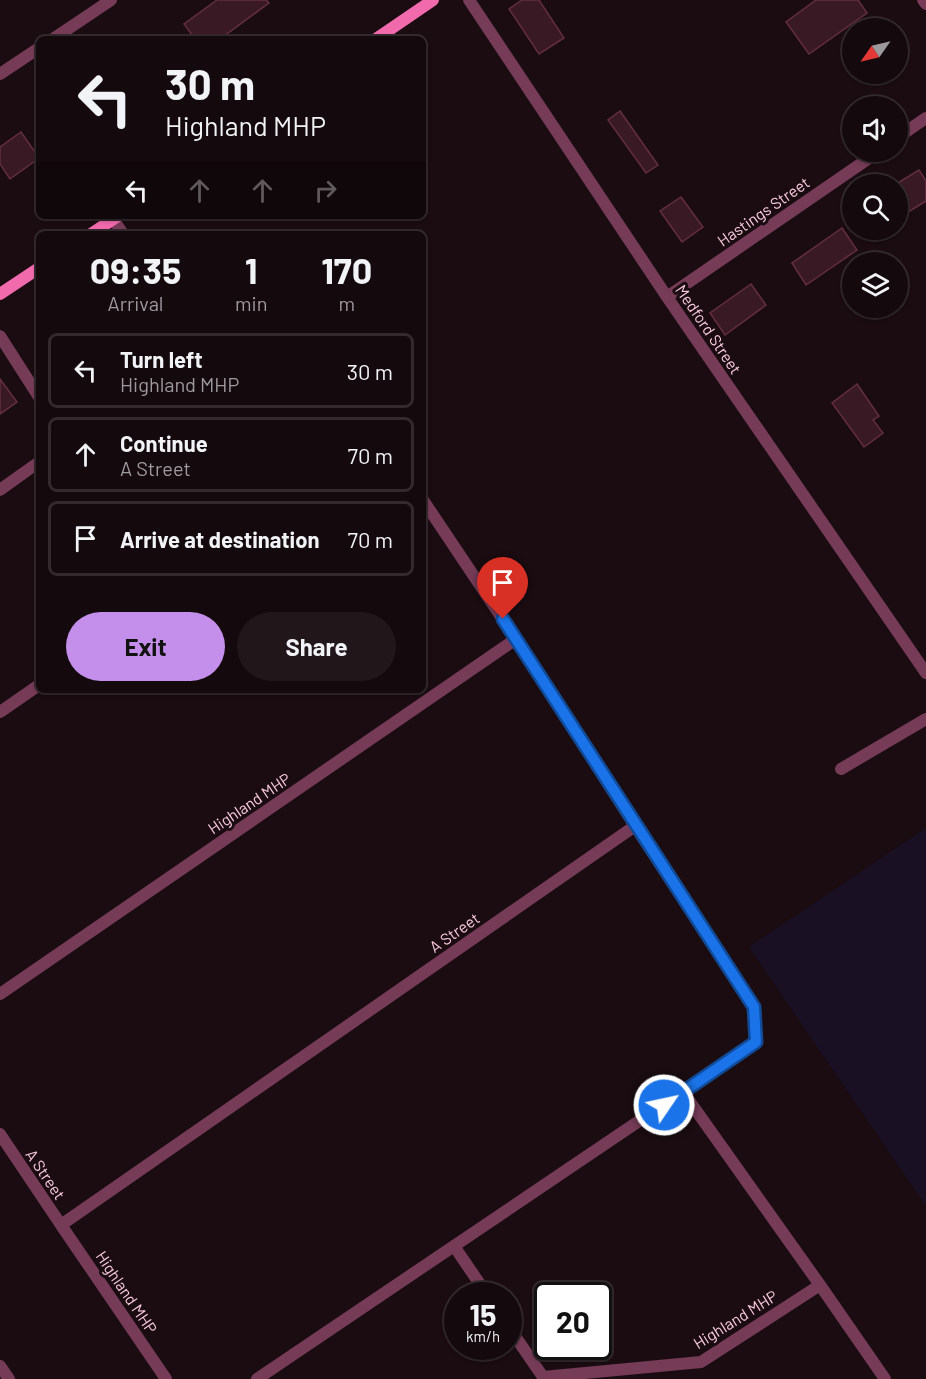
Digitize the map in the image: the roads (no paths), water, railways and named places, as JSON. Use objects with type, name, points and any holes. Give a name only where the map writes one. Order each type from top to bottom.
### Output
[{"type":"street","points":[[57,36],[111,0]]},
{"type":"street","points":[[380,36],[433,0]]},
{"type":"street","name":"Medford Street","points":[[470,0],[668,297],[926,673]]},
{"type":"street","points":[[923,0],[926,4]]},
{"type":"street","points":[[0,74],[36,50]]},
{"type":"street","points":[[908,130],[926,118]]},
{"type":"street","name":"Hastings Street","points":[[668,297],[864,162]]},
{"type":"street","points":[[96,231],[114,219]]},
{"type":"street","points":[[0,294],[36,270]]},
{"type":"street","points":[[0,336],[36,392]]},
{"type":"street","points":[[0,490],[36,464]]},
{"type":"street","points":[[257,1379],[756,1042],[754,1007],[516,639],[426,504]]},
{"type":"street","name":"Highland MHP","points":[[0,994],[516,639]]},
{"type":"street","points":[[0,712],[36,688]]},
{"type":"street","points":[[841,769],[926,719]]},
{"type":"street","name":"A Street","points":[[0,1134],[61,1225],[635,826]]},
{"type":"street","points":[[682,1092],[885,1379]]},
{"type":"street","name":"Highland MHP","points":[[61,1225],[166,1379]]},
{"type":"street","points":[[454,1246],[478,1282]]},
{"type":"street","name":"Highland MHP","points":[[522,1346],[543,1377],[701,1362],[820,1285]]},
{"type":"street","points":[[0,1366],[9,1379]]}]
